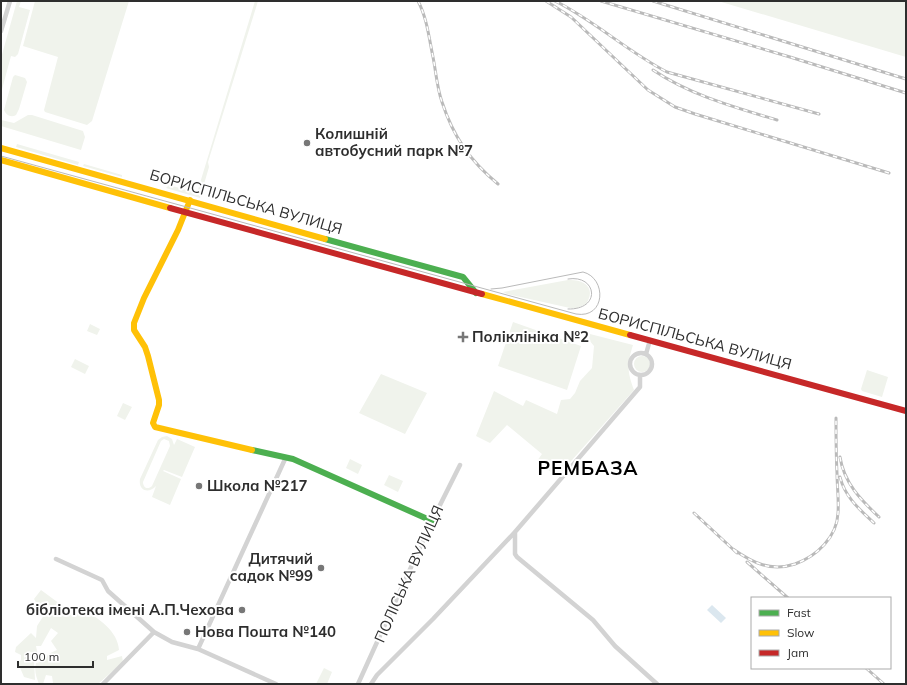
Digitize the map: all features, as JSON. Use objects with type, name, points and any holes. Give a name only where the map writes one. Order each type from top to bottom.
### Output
[{"type":"main road","name":"БОРИСПІЛЬСЬКА ВУЛИЦЯ","points":[[1,148],[463,277],[476,293]]},
{"type":"main road","name":"БОРИСПІЛЬСЬКА ВУЛИЦЯ","points":[[1,160],[476,293],[906,411]]},
{"type":"main road","points":[[190,200],[172,244],[144,298],[134,323],[134,330],[145,347],[148,356],[159,400],[160,406],[153,423],[155,427],[286,457],[315,468],[432,521]]},
{"type":"street","points":[[1,32],[10,1]]},
{"type":"street","points":[[646,354],[650,340]]},
{"type":"street","points":[[637,354],[646,354],[652,360],[652,368],[648,373],[640,375],[635,373],[631,368],[631,360],[637,354]]},
{"type":"street","points":[[371,684],[377,675],[433,620],[515,532],[640,387],[640,375]]},
{"type":"street","points":[[198,649],[286,457]]},
{"type":"street","name":"ПОЛІСЬКА ВУЛИЦЯ","points":[[358,684],[432,521],[460,465]]},
{"type":"street","points":[[515,532],[515,554],[517,557],[593,620],[615,646],[657,684]]},
{"type":"street","points":[[56,559],[102,580],[108,591],[154,632],[172,642],[198,649],[276,684]]},
{"type":"street","points":[[103,684],[154,632]]},
{"type":"shaded area","points":[[17,1],[21,1],[19,7],[30,10],[18,54],[15,57],[11,56],[1,93],[1,58]]},
{"type":"shaded area","points":[[35,1],[129,1],[92,121],[87,125],[45,112],[44,110],[58,57],[23,46]]},
{"type":"shaded area","points":[[255,1],[258,1],[208,162],[209,167],[200,198],[166,188],[169,185],[197,193]]},
{"type":"shaded area","points":[[718,1],[906,1],[906,57]]},
{"type":"shaded area","points":[[15,75],[25,78],[27,82],[19,109],[16,115],[11,116],[7,115],[4,110],[13,77]]},
{"type":"shaded area","points":[[28,115],[83,131],[85,137],[81,150],[1,126],[1,120],[14,123]]},
{"type":"shaded area","points":[[17,144],[79,162],[78,165],[16,147]]},
{"type":"shaded area","points":[[84,164],[122,175],[122,177],[83,166]]},
{"type":"shaded area","points":[[568,280],[579,281],[587,285],[590,293],[586,304],[577,308],[570,308],[503,292]]},
{"type":"shaded area","points":[[513,322],[581,346],[567,390],[498,366]]},
{"type":"shaded area","points":[[90,324],[100,329],[97,335],[87,331]]},
{"type":"shaded area","points":[[590,334],[633,345],[629,368],[630,378],[634,390],[557,477],[537,461],[542,454],[507,425],[490,443],[476,436],[494,391],[523,406],[526,400],[557,414],[561,400],[570,399],[575,393],[580,381],[592,368],[594,346],[589,340]]},
{"type":"shaded area","points":[[642,356],[649,361],[650,364],[645,371],[642,372],[635,367],[634,364],[639,357]]},
{"type":"shaded area","points":[[75,359],[89,366],[85,374],[71,367]]},
{"type":"shaded area","points":[[867,370],[888,377],[882,397],[862,391],[861,389]]},
{"type":"shaded area","points":[[381,374],[427,393],[405,434],[359,413]]},
{"type":"shaded area","points":[[123,403],[132,407],[125,420],[117,416]]},
{"type":"shaded area","points":[[167,436],[172,439],[174,445],[177,439],[195,447],[182,477],[164,470],[163,471],[181,479],[170,505],[152,497],[156,486],[150,490],[145,490],[142,489],[140,483],[140,479],[158,440]],"holes":[[[164,439],[169,441],[170,446],[152,486],[146,488],[143,482],[161,441]]]},
{"type":"shaded area","points":[[350,459],[362,465],[358,474],[346,468]]},
{"type":"shaded area","points":[[389,475],[403,481],[398,492],[384,485]]},
{"type":"shaded area","points":[[41,590],[75,615],[83,609],[101,621],[115,637],[119,650],[107,656],[107,660],[122,656],[123,662],[98,684],[55,684],[53,683],[52,676],[46,675],[43,684],[39,684],[35,668],[36,663],[45,661],[48,654],[57,650],[51,641],[58,633],[51,628],[41,646],[36,646],[38,656],[34,659],[35,680],[24,677],[18,663],[21,660],[21,655],[15,652],[16,647],[31,633],[36,638],[37,626],[44,615],[34,599]]},
{"type":"shaded area","points":[[712,605],[726,618],[721,623],[707,610]]},
{"type":"shaded area","points":[[324,668],[332,672],[327,684],[316,684]]},
{"type":"tram line","points":[[1,156],[576,314],[586,314],[593,310],[598,304],[600,297],[596,282],[591,276],[583,272],[491,289]]},
{"type":"tram line","points":[[568,279],[578,279],[585,282],[590,287],[592,292],[591,299],[586,304],[579,308],[568,309]]},
{"type":"railway","points":[[418,1],[424,14],[440,97],[451,126],[471,157],[498,184]]},
{"type":"railway","points":[[546,1],[571,17],[648,90],[675,107],[889,173]]},
{"type":"railway","points":[[555,1],[570,9],[667,72],[819,114]]},
{"type":"railway","points":[[601,1],[906,93]]},
{"type":"railway","points":[[653,1],[906,79]]},
{"type":"railway","points":[[653,70],[682,87],[713,100],[777,120]]},
{"type":"railway","points":[[733,549],[762,565],[778,567],[795,564],[811,556],[830,538],[837,522],[838,513],[836,418]]},
{"type":"railway","points":[[840,457],[849,483],[879,517]]},
{"type":"railway","points":[[840,477],[849,497],[874,523]]},
{"type":"railway","points":[[694,513],[737,553]]},
{"type":"railway","points":[[747,562],[787,597]]},
{"type":"railway","points":[[867,669],[884,684]]},
{"type":"traffic: fast","points":[[325,239],[463,277],[476,293]]},
{"type":"traffic: fast","points":[[252,450],[293,459],[432,521]]},
{"type":"traffic: slow","points":[[1,148],[325,239]]},
{"type":"traffic: slow","points":[[1,160],[170,208]]},
{"type":"traffic: slow","points":[[190,200],[178,230],[144,298],[134,323],[134,330],[145,347],[148,356],[159,400],[159,405],[153,423],[155,427],[252,450]]},
{"type":"traffic: slow","points":[[482,294],[630,335]]},
{"type":"traffic: jam","points":[[170,208],[482,294]]},
{"type":"traffic: jam","points":[[630,335],[906,411]]},
{"type":"place","name":"Колишній автобусний парк №7","points":[[307,143]]},
{"type":"place","name":"Поліклініка №2","points":[[463,337]]},
{"type":"place","name":"Школа №217","points":[[199,486]]},
{"type":"place","name":"Дитячий садок №99","points":[[321,568]]},
{"type":"place","name":"бібліотека імені А.П.Чехова","points":[[242,610]]},
{"type":"place","name":"Нова Пошта №140","points":[[187,632]]},
{"type":"district","name":"РЕМБАЗА","points":[[588,468]]}]
